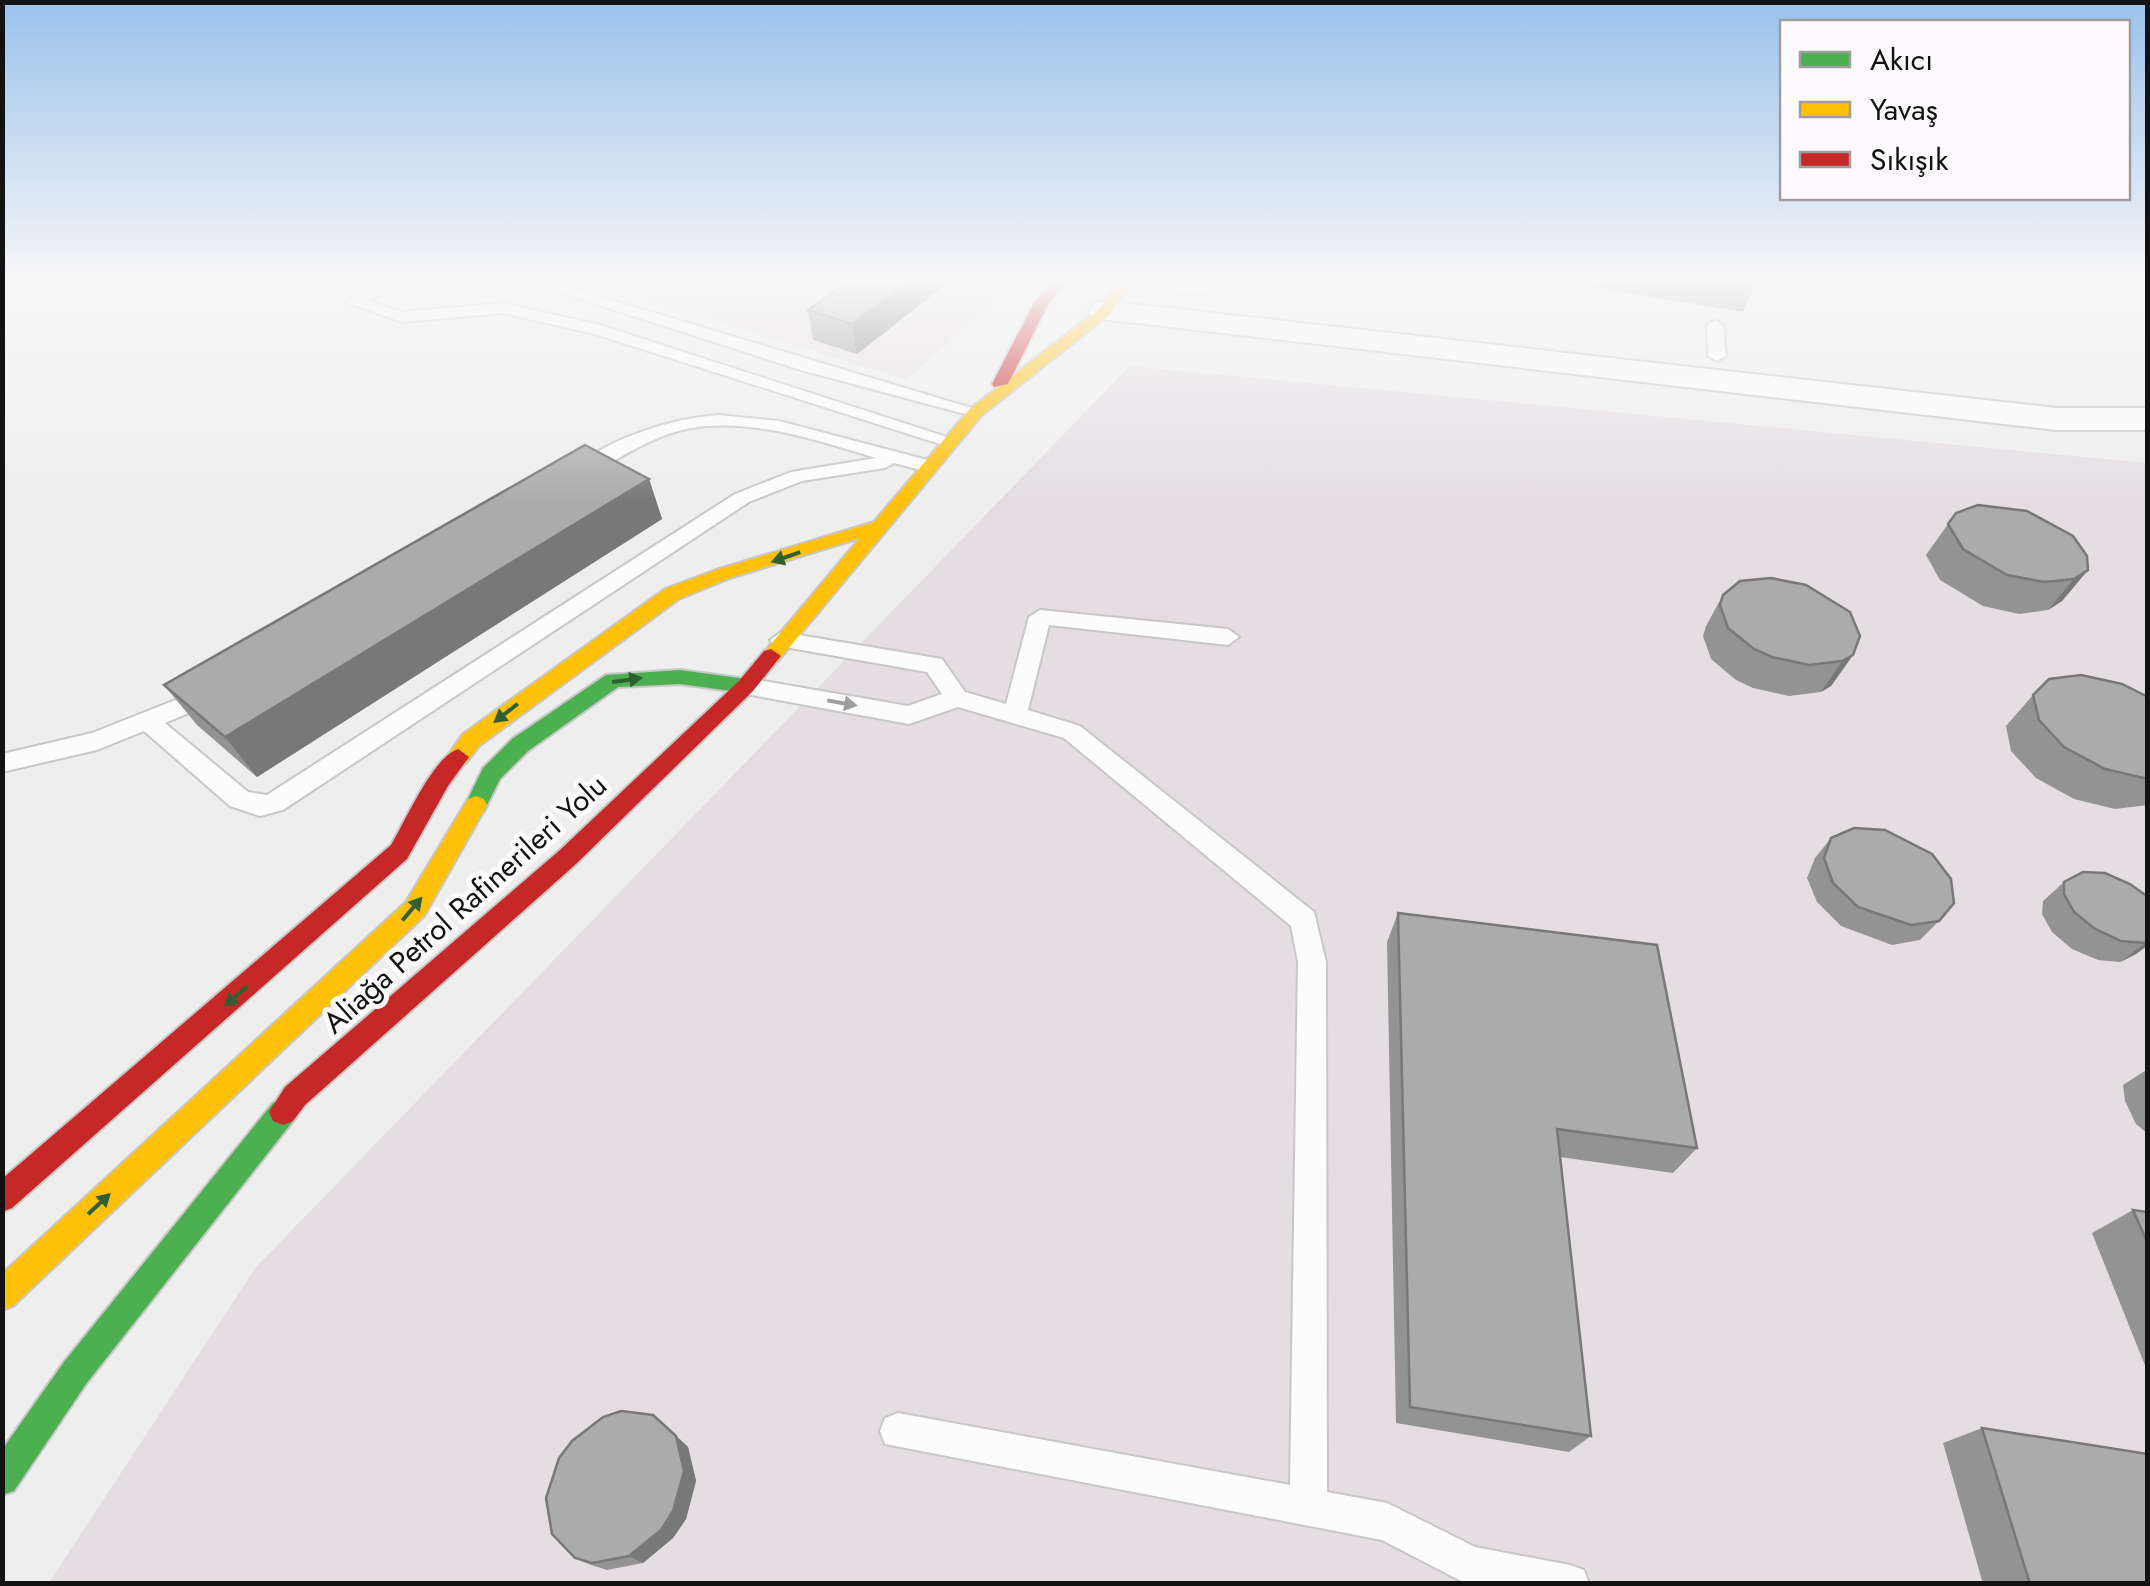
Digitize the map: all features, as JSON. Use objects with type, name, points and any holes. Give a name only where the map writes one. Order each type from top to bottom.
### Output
[{"type":"street","points":[[985,404],[1012,355]]},
{"type":"street","points":[[985,404],[1048,355]]},
{"type":"street","points":[[1573,355],[2056,418],[2148,418]]},
{"type":"street","name":"Aliağa Petrol Rafinerileri Yolu","points":[[2,1479],[75,1372],[294,1096],[568,857],[746,686],[928,466],[985,404]]},
{"type":"street","points":[[2,1294],[64,1224],[195,1102],[302,976],[399,852],[440,780],[461,754],[512,708],[672,594],[723,574],[770,563],[878,526]]},
{"type":"street","points":[[16,1194],[158,1073],[302,976],[416,910],[490,774],[520,745],[614,680],[680,677],[746,686]]},
{"type":"lane","points":[[679,355],[950,441]]},
{"type":"lane","points":[[771,355],[985,404]]},
{"type":"lane","points":[[565,482],[649,437],[705,421],[763,425],[928,466]]},
{"type":"lane","points":[[147,720],[239,799],[247,804],[274,803],[742,498],[798,476],[901,460]]},
{"type":"lane","points":[[1015,715],[1040,617],[1228,637]]},
{"type":"lane","points":[[781,640],[934,665],[957,698]]},
{"type":"lane","points":[[2,763],[97,741],[234,681]]},
{"type":"lane","points":[[746,686],[908,715],[957,698],[1072,732],[1304,920],[1312,962],[1308,1508]]},
{"type":"lane","points":[[898,1431],[1387,1522],[1471,1566],[1570,1584]]},
{"type":"shaded area","points":[[827,355],[935,355],[907,380]]},
{"type":"shaded area","points":[[1130,366],[2147,463],[2147,1583],[48,1584],[256,1267]]},
{"type":"building","points":[[585,445],[649,479],[225,737],[164,685]]},
{"type":"building","points":[[1978,505],[2027,511],[2073,536],[2087,556],[2088,570],[2074,579],[2044,582],[2007,575],[1963,549],[1948,524],[1956,513]]},
{"type":"building","points":[[1771,578],[1806,585],[1850,612],[1860,636],[1853,655],[1842,661],[1809,665],[1754,649],[1728,628],[1720,605],[1723,595],[1740,581]]},
{"type":"building","points":[[2081,675],[2122,684],[2148,697],[2148,779],[2105,769],[2064,747],[2039,720],[2033,695],[2049,679]]},
{"type":"building","points":[[1854,828],[1885,830],[1932,854],[1951,879],[1954,903],[1939,921],[1911,925],[1858,907],[1833,883],[1824,858],[1831,838]]},
{"type":"building","points":[[2083,872],[2105,873],[2148,897],[2148,941],[2121,941],[2095,929],[2074,912],[2064,894],[2064,882]]},
{"type":"building","points":[[1398,913],[1657,945],[1697,1148],[1557,1129],[1591,1436],[1410,1407]]},
{"type":"building","points":[[2133,1210],[2148,1212],[2148,1244]]},
{"type":"building","points":[[621,1411],[653,1415],[676,1436],[684,1471],[673,1511],[661,1530],[629,1556],[592,1563],[575,1558],[552,1534],[546,1498],[559,1458],[572,1441],[603,1417]]},
{"type":"building","points":[[1982,1428],[2148,1454],[2148,1584],[2030,1584]]},
{"type":"traffic: fast","points":[[476,805],[491,774],[520,745],[613,680],[680,677],[746,686]]},
{"type":"traffic: fast","points":[[2,1479],[75,1373],[283,1112]]},
{"type":"traffic: slow","points":[[771,656],[976,412],[1049,355]]},
{"type":"traffic: slow","points":[[458,757],[471,740],[672,594],[723,574],[876,527]]},
{"type":"traffic: slow","points":[[2,1295],[415,909],[476,805]]},
{"type":"traffic: jam","points":[[1000,384],[1015,355]]},
{"type":"traffic: jam","points":[[283,1112],[295,1096],[568,857],[746,686],[771,656]]},
{"type":"traffic: jam","points":[[2,1198],[399,852],[440,780],[458,757]]}]
